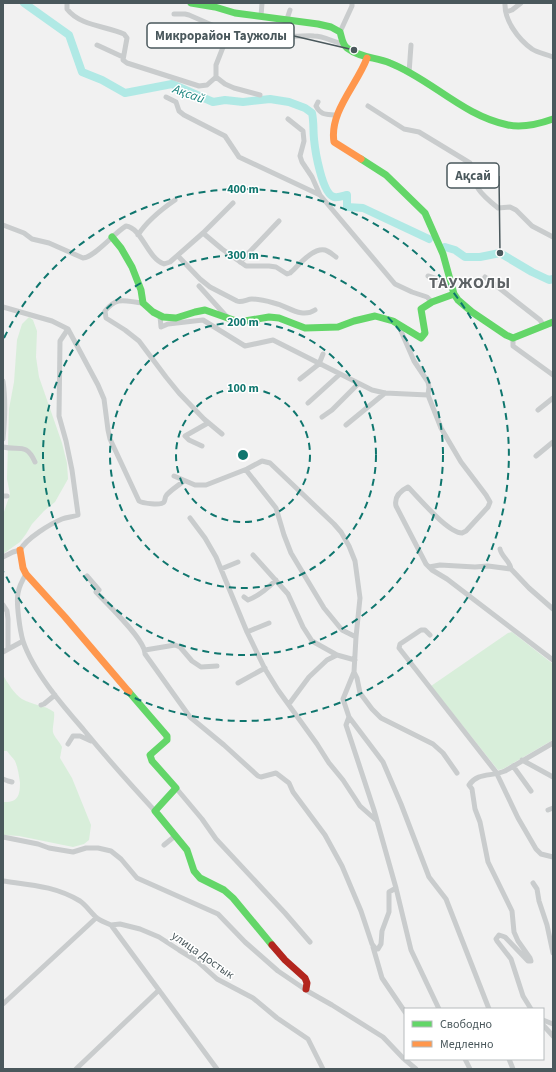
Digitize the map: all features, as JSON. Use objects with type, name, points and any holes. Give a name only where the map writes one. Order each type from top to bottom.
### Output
[{"type":"street","points":[[67,3],[67,9],[75,17],[91,24],[124,34],[127,38],[123,60],[126,63],[199,86],[207,85],[216,77],[216,65],[228,32],[239,27],[270,29],[283,35],[301,37],[308,35],[323,37],[343,44]]},
{"type":"street","points":[[191,3],[203,6],[214,5],[234,13],[287,19],[331,27],[340,32]]},
{"type":"street","points":[[261,16],[262,3]]},
{"type":"street","points":[[352,3],[340,32],[343,44],[349,50],[367,58],[391,63],[458,102],[463,107],[505,124],[530,126],[553,119]]},
{"type":"street","points":[[505,3],[508,20],[523,41],[532,49],[553,58]]},
{"type":"street","points":[[506,12],[512,10],[520,3]]},
{"type":"street","points":[[287,19],[290,10]]},
{"type":"street","points":[[174,14],[189,15],[228,32]]},
{"type":"street","points":[[97,45],[123,57]]},
{"type":"street","points":[[408,73],[411,45]]},
{"type":"street","points":[[367,58],[362,71],[336,115],[332,140],[386,175],[425,213],[443,254],[454,294],[458,300],[472,312],[506,335],[513,338],[553,322]]},
{"type":"street","points":[[216,77],[225,84],[234,88],[260,95]]},
{"type":"street","points":[[166,97],[176,102],[179,111],[184,115],[225,136],[239,157],[320,195]]},
{"type":"street","points":[[318,102],[316,106],[318,111],[322,114],[336,115]]},
{"type":"street","points":[[368,106],[404,129],[418,132],[470,163],[476,187],[491,202],[498,208],[510,207],[516,210],[532,226],[553,237]]},
{"type":"street","points":[[288,119],[302,131],[304,140],[300,156],[320,195],[395,284],[427,297],[432,302]]},
{"type":"street","points":[[138,235],[143,227],[175,200]]},
{"type":"street","points":[[3,225],[24,233],[32,239],[49,243],[83,258],[90,256],[126,226],[134,230],[153,256],[162,264],[170,262],[178,256],[233,203]]},
{"type":"street","points":[[240,262],[279,222]]},
{"type":"street","points":[[203,233],[246,266],[276,267],[287,274],[319,250],[324,250],[336,257]]},
{"type":"street","points":[[112,237],[129,259],[142,292],[141,298],[143,303],[147,308],[165,318],[177,318],[200,310],[211,311],[239,322],[269,317],[280,318],[305,328],[329,328],[338,327],[375,316],[384,318],[421,338],[425,333],[421,310],[432,302],[454,294]]},
{"type":"street","points":[[178,256],[200,279],[210,287],[237,301],[240,302],[252,299],[267,301],[280,304],[304,314],[315,310]]},
{"type":"street","points":[[428,276],[450,283]]},
{"type":"street","points":[[485,277],[535,316],[543,323],[544,326]]},
{"type":"street","points":[[199,286],[228,318]]},
{"type":"street","points":[[143,303],[137,303],[128,299],[115,302],[105,311],[106,318],[139,341],[169,381],[208,423],[222,434]]},
{"type":"street","points":[[3,308],[52,321],[68,329],[104,399],[110,439],[141,503],[156,504],[165,502],[166,496],[184,481]]},
{"type":"street","points":[[160,316],[161,327],[168,324],[203,320],[245,346],[273,340],[372,390],[385,393],[428,395]]},
{"type":"street","points":[[402,327],[400,331],[414,361],[428,382],[428,395],[438,422],[461,462],[490,502],[488,507],[466,531],[458,533],[438,518],[408,487],[400,493],[396,499],[396,506],[426,564],[429,567],[447,578],[553,660]]},
{"type":"street","points":[[3,557],[20,550],[25,543],[53,524],[64,519],[78,516],[72,470],[66,441],[58,416],[60,341],[68,329]]},
{"type":"street","points":[[513,338],[512,346],[553,375]]},
{"type":"street","points":[[300,379],[319,364],[323,354]]},
{"type":"street","points":[[308,403],[340,374]]},
{"type":"street","points":[[3,381],[5,397],[3,439]]},
{"type":"street","points":[[322,417],[332,410],[358,384]]},
{"type":"street","points":[[346,425],[385,393]]},
{"type":"street","points":[[538,410],[553,398]]},
{"type":"street","points":[[202,446],[189,440],[185,436],[208,423]]},
{"type":"street","points":[[536,456],[553,442]]},
{"type":"street","points":[[3,447],[22,448],[27,450],[35,462]]},
{"type":"street","points":[[174,476],[195,485],[206,485],[246,470],[262,461],[270,462],[341,532],[355,561],[360,598],[354,672],[343,698],[349,717],[382,762],[401,804],[429,878],[446,899],[490,1008]]},
{"type":"street","points":[[246,470],[276,508],[291,553],[324,608],[333,621],[342,630],[356,637]]},
{"type":"street","points":[[190,518],[212,548],[247,632],[278,690],[360,806],[377,821]]},
{"type":"street","points":[[500,548],[501,553],[510,565],[511,569],[529,588],[553,609]]},
{"type":"street","points":[[20,550],[23,568],[26,574],[167,736],[168,740],[150,755],[152,761],[202,819],[216,839],[310,942]]},
{"type":"street","points":[[253,555],[288,594],[303,627],[312,641],[336,655],[355,660]]},
{"type":"street","points":[[221,569],[238,562]]},
{"type":"street","points":[[429,567],[440,565],[475,567],[488,566],[511,569]]},
{"type":"street","points":[[26,574],[18,593],[23,641],[34,663],[55,695],[187,850],[194,871],[197,875],[229,894],[285,960],[305,978],[307,983],[306,989]]},
{"type":"street","points":[[87,576],[99,590],[96,592],[124,621],[146,650],[145,654],[190,717],[267,782]]},
{"type":"street","points":[[244,596],[248,600],[252,599],[268,588],[276,580]]},
{"type":"street","points":[[3,605],[8,619],[8,649]]},
{"type":"street","points":[[247,632],[269,623]]},
{"type":"street","points":[[430,635],[425,630],[421,630],[400,644],[399,648],[497,774],[518,818],[536,850],[541,854],[553,857]]},
{"type":"street","points":[[3,652],[23,641]]},
{"type":"street","points":[[146,650],[175,645],[180,647],[192,661],[201,667],[217,666]]},
{"type":"street","points":[[289,704],[309,677],[336,655]]},
{"type":"street","points":[[238,683],[265,668]]},
{"type":"street","points":[[354,672],[358,678],[360,694],[376,714],[440,749],[457,773]]},
{"type":"street","points":[[41,705],[55,695]]},
{"type":"street","points":[[349,717],[346,725],[377,821],[396,888],[411,950],[439,1008]]},
{"type":"street","points":[[68,744],[73,736],[76,735],[94,742]]},
{"type":"street","points":[[530,1008],[523,996],[511,959],[496,941],[499,935],[505,937],[528,961],[531,961],[514,932],[512,911],[488,862],[480,822],[475,809],[472,789],[469,785],[471,781],[482,775],[497,774],[553,743]]},
{"type":"street","points":[[546,747],[553,750]]},
{"type":"street","points":[[522,760],[553,777]]},
{"type":"street","points":[[513,766],[531,791]]},
{"type":"street","points":[[261,777],[276,773],[285,779],[325,835],[349,881],[362,911],[376,947],[376,956],[382,978],[404,1011]]},
{"type":"street","points":[[3,779],[12,782]]},
{"type":"street","points":[[154,811],[176,788]]},
{"type":"street","points":[[164,846],[175,836]]},
{"type":"street","points":[[3,837],[73,852],[86,848],[98,848],[111,851],[137,878],[218,914],[259,955],[293,982],[383,1037],[404,1059]]},
{"type":"street","points":[[3,881],[44,886],[54,889],[80,901],[89,908],[96,918],[111,925],[217,1069]]},
{"type":"street","points":[[533,883],[537,889],[553,952]]},
{"type":"street","points":[[376,947],[381,944],[382,931],[389,912],[389,892],[396,888]]},
{"type":"street","points":[[3,1004],[96,918]]},
{"type":"street","name":"улица Достык","points":[[111,925],[120,924],[140,928],[159,937],[197,961],[217,979],[253,998],[277,1018],[308,1039],[323,1069]]},
{"type":"street","points":[[76,1069],[158,990]]},
{"type":"street","points":[[544,1026],[553,1036]]},
{"type":"street","points":[[405,1060],[416,1069]]},
{"type":"street","points":[[466,1060],[470,1069]]},
{"type":"green space","points":[[29,317],[33,320],[37,331],[36,357],[39,377],[62,443],[67,463],[68,479],[55,502],[32,524],[20,542],[3,554],[3,515],[10,494],[7,479],[9,409],[14,382],[17,340],[22,324]]},
{"type":"green space","points":[[512,632],[553,664],[553,739],[503,769],[498,770],[431,686],[508,633]]},
{"type":"green space","points":[[3,675],[19,697],[54,712],[53,731],[62,747],[60,758],[72,778],[91,825],[89,840],[84,844],[73,847],[19,836],[3,835],[3,802],[15,800],[19,795],[20,783],[15,761],[7,751],[3,751]]},
{"type":"waterway","name":"Ақсай","points":[[24,3],[69,35],[82,72],[102,80],[125,93],[172,84],[213,102],[225,100],[243,102],[270,99],[289,102],[305,108],[312,113],[314,139],[318,161],[323,180],[330,194],[334,197],[347,195],[347,207],[363,208],[429,239]]},
{"type":"waterway","name":"Ақсай","points":[[445,247],[455,250],[465,257],[480,257],[500,253],[532,272],[549,280],[553,279]]},
{"type":"traffic: fast","points":[[191,3],[215,7],[235,13],[331,27],[340,32],[342,41],[347,48],[357,54],[385,61],[405,70],[476,114],[508,125],[519,126],[537,124],[553,119]]},
{"type":"traffic: fast","points":[[361,159],[386,175],[425,213],[443,254],[454,294],[458,300],[472,312],[506,335],[513,338],[553,322]]},
{"type":"traffic: fast","points":[[112,237],[121,248],[132,267],[141,290],[143,303],[153,312],[163,317],[176,318],[205,310],[239,322],[269,317],[279,318],[305,328],[338,327],[375,316],[393,321],[421,338],[425,333],[421,309],[432,302],[454,294]]},
{"type":"traffic: fast","points":[[129,692],[167,736],[167,740],[150,755],[152,761],[176,788],[155,811],[187,850],[194,871],[200,878],[224,890],[233,898],[272,945]]},
{"type":"traffic: slow","points":[[361,159],[334,142],[334,131],[340,109],[367,58]]},
{"type":"traffic: slow","points":[[20,550],[23,568],[26,574],[129,692]]},
{"type":"traffic: jam","points":[[272,945],[285,960],[305,978],[307,983],[306,989]]},
{"type":"place","name":"Микрорайон Таужолы","points":[[354,50]]},
{"type":"place","name":"Ақсай","points":[[500,253]]},
{"type":"district","name":"ТАУЖОЛЫ","points":[[470,282]]}]
